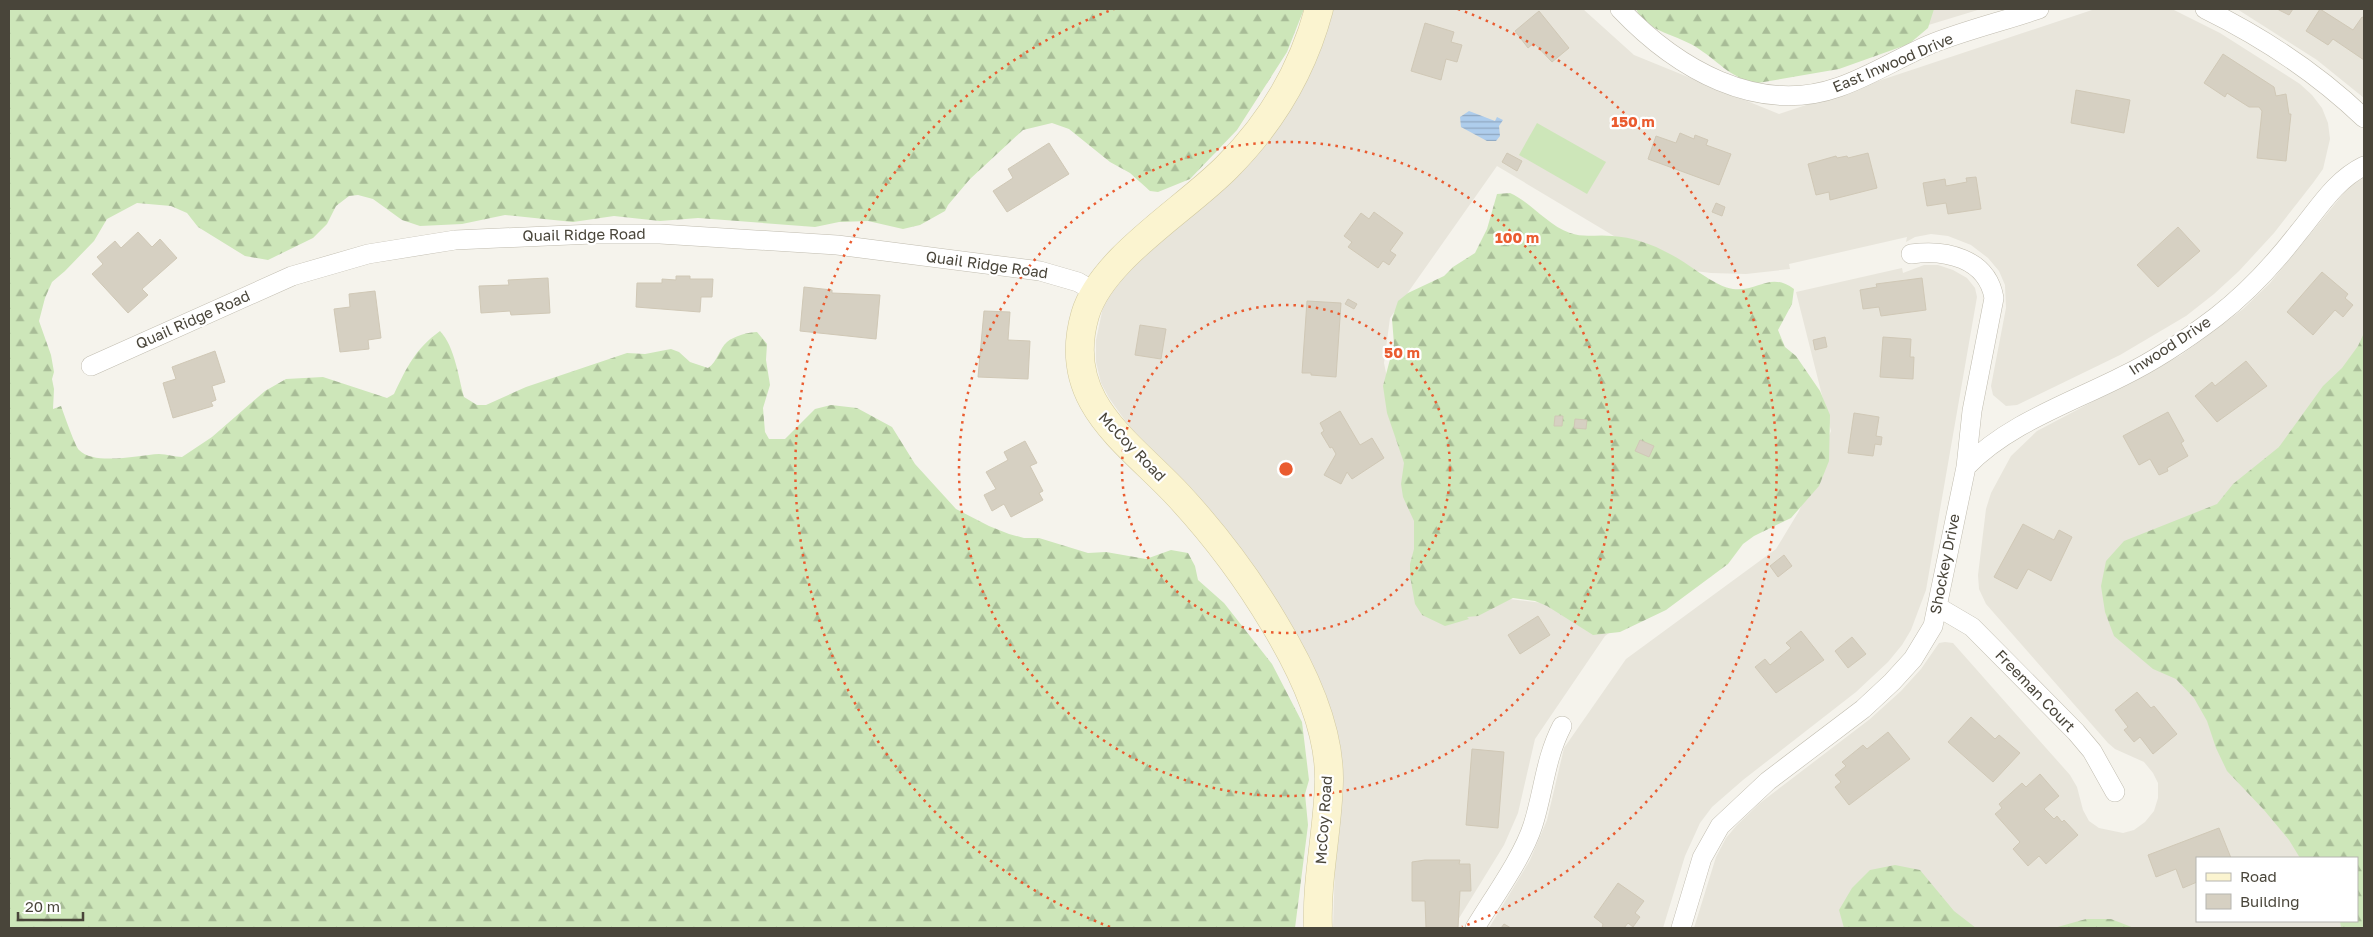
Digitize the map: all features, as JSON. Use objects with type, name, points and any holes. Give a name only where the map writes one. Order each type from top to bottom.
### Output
[{"type":"street","name":"McCoy Road","points":[[1318,928],[1320,875],[1329,777],[1326,752],[1314,705],[1275,624],[1249,584],[1180,497],[1120,439],[1097,411],[1085,386],[1080,366],[1085,314],[1095,292],[1108,272],[1220,173],[1254,137],[1278,104],[1298,68],[1313,33],[1319,9]]},
{"type":"street","name":"East Inwood Drive","points":[[1620,9],[1673,55],[1698,70],[1728,85],[1775,96],[1818,93],[1840,87],[1931,44],[2039,9]]},
{"type":"street","points":[[2205,9],[2299,65],[2364,118]]},
{"type":"street","name":"Inwood Drive","points":[[1966,467],[1978,454],[2021,427],[2124,376],[2196,332],[2253,284],[2341,182],[2364,166]]},
{"type":"street","name":"Quail Ridge Road","points":[[91,366],[292,276],[368,254],[455,240],[563,234],[660,234],[837,245],[1040,271],[1078,282],[1095,292]]},
{"type":"street","name":"Shockey Drive","points":[[1681,928],[1702,858],[1720,826],[1768,782],[1863,709],[1892,682],[1925,642],[1933,626],[1966,467],[1972,411],[1994,298],[1992,285],[1983,272],[1968,262],[1950,254],[1931,251],[1910,254]]},
{"type":"street","name":"Freeman Court","points":[[1938,607],[1955,615],[1977,633],[2076,732],[2092,751],[2115,792]]},
{"type":"street","points":[[1475,928],[1520,853],[1533,826],[1552,746],[1562,726]]},
{"type":"shaded area","points":[[1331,9],[1583,9],[1634,55],[1779,114],[2095,9],[2172,9],[2220,33],[2300,84],[2322,108],[2328,123],[2330,139],[2323,169],[2313,183],[2274,233],[2239,271],[2214,294],[2186,316],[2120,355],[2017,405],[2006,406],[1993,395],[1991,386],[2006,308],[2005,285],[1999,271],[1988,258],[1971,245],[1948,236],[1931,234],[1915,237],[1906,242],[1907,237],[1789,264],[1790,269],[1746,274],[1687,270],[1629,245],[1497,166],[1390,318],[1384,363],[1394,412],[1476,595],[1635,614],[1605,636],[1535,739],[1518,813],[1504,845],[1453,928],[1333,928],[1339,742],[1325,692],[1299,638],[1270,594],[1194,491],[1129,426],[1101,383],[1096,362],[1096,340],[1103,307],[1112,290],[1126,270],[1192,214]]},
{"type":"shaded area","points":[[1911,9],[1981,9],[1922,27]]},
{"type":"shaded area","points":[[2237,9],[2364,9],[2364,98],[2317,60]]},
{"type":"shaded area","points":[[2364,177],[2364,928],[1694,928],[1716,857],[1726,838],[1737,825],[1760,803],[1870,719],[1901,691],[1921,669],[1939,643],[1953,643],[2070,775],[2077,787],[2083,810],[2089,821],[2099,828],[2123,833],[2134,830],[2145,822],[2154,811],[2158,798],[2158,783],[2153,773],[2144,762],[2115,749],[2108,743],[1986,604],[1979,589],[1978,575],[1986,509],[1991,493],[2011,456],[2037,431],[2181,355],[2243,309],[2270,283],[2348,188]]},
{"type":"shaded area","points":[[1924,265],[1938,265],[1953,270],[1967,278],[1975,288],[1977,297],[1926,590],[1911,630],[1902,645],[1888,662],[1856,692],[1743,780],[1712,807],[1700,823],[1685,856],[1663,928],[1489,928],[1530,860],[1547,820],[1564,748],[1626,659],[1776,549],[1799,511],[1831,431],[1796,292],[1902,268],[1903,273]]},
{"type":"green space","points":[[9,9],[1304,9],[1287,52],[1237,130],[1190,179],[1158,192],[1150,191],[1130,173],[1110,162],[1069,129],[1052,123],[1023,130],[970,179],[945,211],[920,225],[903,229],[868,221],[839,222],[815,227],[698,218],[660,221],[614,216],[573,222],[505,215],[462,224],[420,226],[402,220],[373,199],[358,195],[349,196],[336,206],[327,224],[313,238],[268,260],[245,256],[198,227],[187,213],[171,206],[137,203],[107,219],[94,241],[52,282],[45,298],[39,321],[51,355],[54,372],[52,379],[54,389],[53,409],[61,406],[79,450],[95,458],[106,459],[159,454],[182,457],[212,437],[265,391],[286,379],[323,377],[387,398],[394,394],[418,352],[440,331],[453,353],[464,397],[477,405],[486,405],[526,387],[627,353],[645,354],[671,349],[679,352],[690,362],[708,368],[727,342],[742,335],[757,332],[767,344],[766,360],[770,385],[763,408],[765,432],[769,439],[785,439],[815,409],[831,405],[857,408],[892,427],[915,464],[956,509],[989,526],[1009,534],[1024,538],[1039,538],[1088,553],[1106,552],[1146,559],[1171,550],[1188,553],[1195,566],[1198,580],[1224,603],[1272,664],[1302,722],[1309,780],[1305,794],[1308,825],[1295,928],[9,928]]},
{"type":"green space","points":[[1636,9],[1934,9],[1928,28],[1909,44],[1839,69],[1758,83],[1734,75],[1691,44],[1656,29],[1648,24]]},
{"type":"green space","points":[[1537,123],[1606,162],[1587,194],[1519,155]]},
{"type":"green space","points":[[1510,193],[1525,202],[1554,225],[1570,233],[1585,236],[1634,239],[1649,244],[1663,250],[1726,287],[1742,289],[1764,283],[1778,282],[1794,289],[1792,304],[1778,330],[1785,347],[1796,356],[1820,391],[1830,415],[1829,461],[1819,486],[1791,518],[1754,536],[1743,544],[1728,564],[1666,610],[1620,632],[1593,635],[1547,606],[1535,601],[1513,598],[1478,616],[1467,617],[1469,619],[1445,626],[1422,615],[1415,604],[1410,576],[1410,564],[1414,549],[1414,521],[1403,497],[1401,484],[1404,463],[1387,413],[1383,386],[1394,344],[1392,319],[1398,301],[1408,293],[1444,276],[1453,267],[1475,253],[1487,229],[1497,194]]},
{"type":"green space","points":[[2364,333],[2364,928],[2341,928],[2340,922],[2358,922],[2358,857],[2299,857],[2289,840],[2264,810],[2227,771],[2216,748],[2207,721],[2194,698],[2176,679],[2153,669],[2114,636],[2105,612],[2101,586],[2106,561],[2124,541],[2217,504],[2233,484],[2279,447],[2323,386],[2342,368],[2358,346]]},
{"type":"green space","points":[[1895,865],[1920,870],[1954,911],[1976,928],[1844,928],[1839,910],[1852,888],[1870,870]]},
{"type":"green space","points":[[2086,919],[2111,919],[2134,928],[2054,928]]},
{"type":"water","points":[[1469,111],[1495,121],[1497,117],[1503,120],[1499,126],[1500,136],[1496,141],[1487,141],[1461,127],[1460,117]]},
{"type":"building","points":[[2277,9],[2293,9],[2289,15]]},
{"type":"building","points":[[2320,9],[2353,30],[2362,17],[2364,18],[2364,60],[2333,39],[2328,45],[2306,31]]},
{"type":"building","points":[[1539,11],[1569,48],[1552,62],[1534,43],[1528,48],[1515,31]]},
{"type":"building","points":[[1425,23],[1454,32],[1451,42],[1462,45],[1457,62],[1446,59],[1441,80],[1411,71]]},
{"type":"building","points":[[2223,54],[2274,87],[2276,96],[2286,94],[2289,114],[2291,114],[2286,161],[2257,158],[2262,111],[2259,107],[2249,107],[2227,93],[2225,97],[2204,83]]},
{"type":"building","points":[[2076,90],[2130,100],[2124,133],[2071,123]]},
{"type":"building","points":[[1680,133],[1694,139],[1695,135],[1708,140],[1706,145],[1731,154],[1719,185],[1648,159],[1656,136],[1676,143]]},
{"type":"building","points":[[1049,143],[1069,174],[1007,212],[993,191],[1013,178],[1008,169]]},
{"type":"building","points":[[1507,153],[1522,161],[1517,171],[1502,162]]},
{"type":"building","points":[[1868,153],[1877,188],[1830,200],[1829,192],[1816,195],[1808,164],[1836,156],[1837,158],[1847,156],[1848,158]]},
{"type":"building","points":[[1976,177],[1981,209],[1948,214],[1946,203],[1927,206],[1923,183],[1945,179],[1946,186],[1967,182],[1966,178]]},
{"type":"building","points":[[1716,203],[1725,207],[1722,216],[1712,212]]},
{"type":"building","points":[[1374,212],[1403,233],[1390,251],[1396,255],[1389,265],[1383,261],[1378,268],[1348,247],[1352,242],[1344,236],[1361,213],[1369,219]]},
{"type":"building","points":[[2178,227],[2200,251],[2158,287],[2137,265]]},
{"type":"building","points":[[138,232],[152,247],[160,239],[177,258],[142,289],[148,295],[128,313],[92,274],[103,264],[97,257],[115,241],[121,248]]},
{"type":"building","points":[[2322,272],[2348,294],[2345,298],[2353,305],[2343,317],[2335,310],[2313,335],[2287,312]]},
{"type":"building","points":[[676,276],[690,276],[690,279],[713,279],[712,297],[701,297],[700,312],[636,307],[637,283],[662,283],[662,279],[676,280]]},
{"type":"building","points":[[548,278],[550,313],[511,315],[510,311],[481,313],[479,286],[509,285],[508,280]]},
{"type":"building","points":[[1922,278],[1926,310],[1881,316],[1879,307],[1863,309],[1860,290],[1877,287],[1876,284]]},
{"type":"building","points":[[804,287],[832,290],[832,293],[880,295],[876,339],[800,331]]},
{"type":"building","points":[[375,291],[381,338],[368,340],[369,349],[340,352],[334,309],[350,307],[349,294]]},
{"type":"building","points":[[1348,299],[1357,304],[1354,309],[1345,304]]},
{"type":"building","points":[[1307,301],[1341,303],[1336,377],[1302,373]]},
{"type":"building","points":[[984,311],[1010,312],[1008,340],[1030,341],[1028,379],[978,377]]},
{"type":"building","points":[[1140,325],[1166,329],[1161,359],[1135,355]]},
{"type":"building","points":[[1825,337],[1827,347],[1815,350],[1813,340]]},
{"type":"building","points":[[1883,337],[1911,339],[1910,357],[1914,357],[1913,379],[1880,377]]},
{"type":"building","points":[[215,351],[225,382],[212,386],[216,400],[211,402],[213,406],[173,418],[163,383],[176,379],[172,367]]},
{"type":"building","points":[[2246,361],[2267,386],[2217,422],[2195,396],[2212,382],[2215,386]]},
{"type":"building","points":[[1340,411],[1360,445],[1372,438],[1384,458],[1352,479],[1347,472],[1341,484],[1324,475],[1336,454],[1321,433],[1324,431],[1320,423]]},
{"type":"building","points":[[2168,412],[2184,441],[2181,443],[2188,456],[2167,468],[2168,471],[2159,475],[2150,459],[2139,465],[2123,436]]},
{"type":"building","points":[[1854,413],[1879,417],[1876,436],[1882,437],[1881,445],[1875,444],[1873,456],[1848,453]]},
{"type":"building","points":[[1555,416],[1563,416],[1562,426],[1554,426]]},
{"type":"building","points":[[1575,419],[1587,420],[1586,429],[1574,428]]},
{"type":"building","points":[[1640,440],[1654,446],[1649,457],[1635,451]]},
{"type":"building","points":[[1025,441],[1037,463],[1030,466],[1043,491],[1039,493],[1043,500],[1011,517],[1004,504],[992,511],[984,495],[996,489],[986,472],[1008,460],[1004,452]]},
{"type":"building","points":[[2023,524],[2054,540],[2059,530],[2072,537],[2051,581],[2028,569],[2017,589],[1994,577]]},
{"type":"building","points":[[1784,555],[1792,566],[1778,577],[1770,566]]},
{"type":"building","points":[[1538,616],[1550,635],[1520,654],[1508,635]]},
{"type":"building","points":[[1801,631],[1824,660],[1776,693],[1755,667],[1765,659],[1770,665],[1791,648],[1786,643]]},
{"type":"building","points":[[1852,637],[1866,654],[1848,668],[1835,651]]},
{"type":"building","points":[[2137,692],[2151,708],[2154,706],[2177,734],[2153,754],[2140,737],[2134,742],[2124,730],[2128,727],[2115,710]]},
{"type":"building","points":[[1971,717],[1995,739],[1999,735],[2020,753],[1993,782],[1948,742]]},
{"type":"building","points":[[1888,732],[1910,759],[1849,805],[1835,787],[1841,782],[1835,775],[1846,766],[1842,762],[1863,745],[1867,749]]},
{"type":"building","points":[[1472,749],[1504,752],[1498,828],[1466,825]]},
{"type":"building","points":[[2040,774],[2059,796],[2044,809],[2054,819],[2057,816],[2062,822],[2064,820],[2078,835],[2046,864],[2039,856],[2028,866],[2013,849],[2020,842],[1995,814],[2002,808],[1999,804],[2022,783],[2026,787]]},
{"type":"building","points":[[2219,828],[2231,857],[2196,857],[2196,882],[2183,888],[2176,869],[2156,877],[2148,855]]},
{"type":"building","points":[[1460,860],[1459,864],[1470,864],[1471,891],[1460,891],[1458,928],[1426,928],[1425,901],[1412,901],[1412,862]]},
{"type":"building","points":[[1618,883],[1644,901],[1635,913],[1640,917],[1633,927],[1628,923],[1624,928],[1602,928],[1603,924],[1594,917]]},
{"type":"building","points":[[1504,924],[1511,928],[1501,928]]}]
